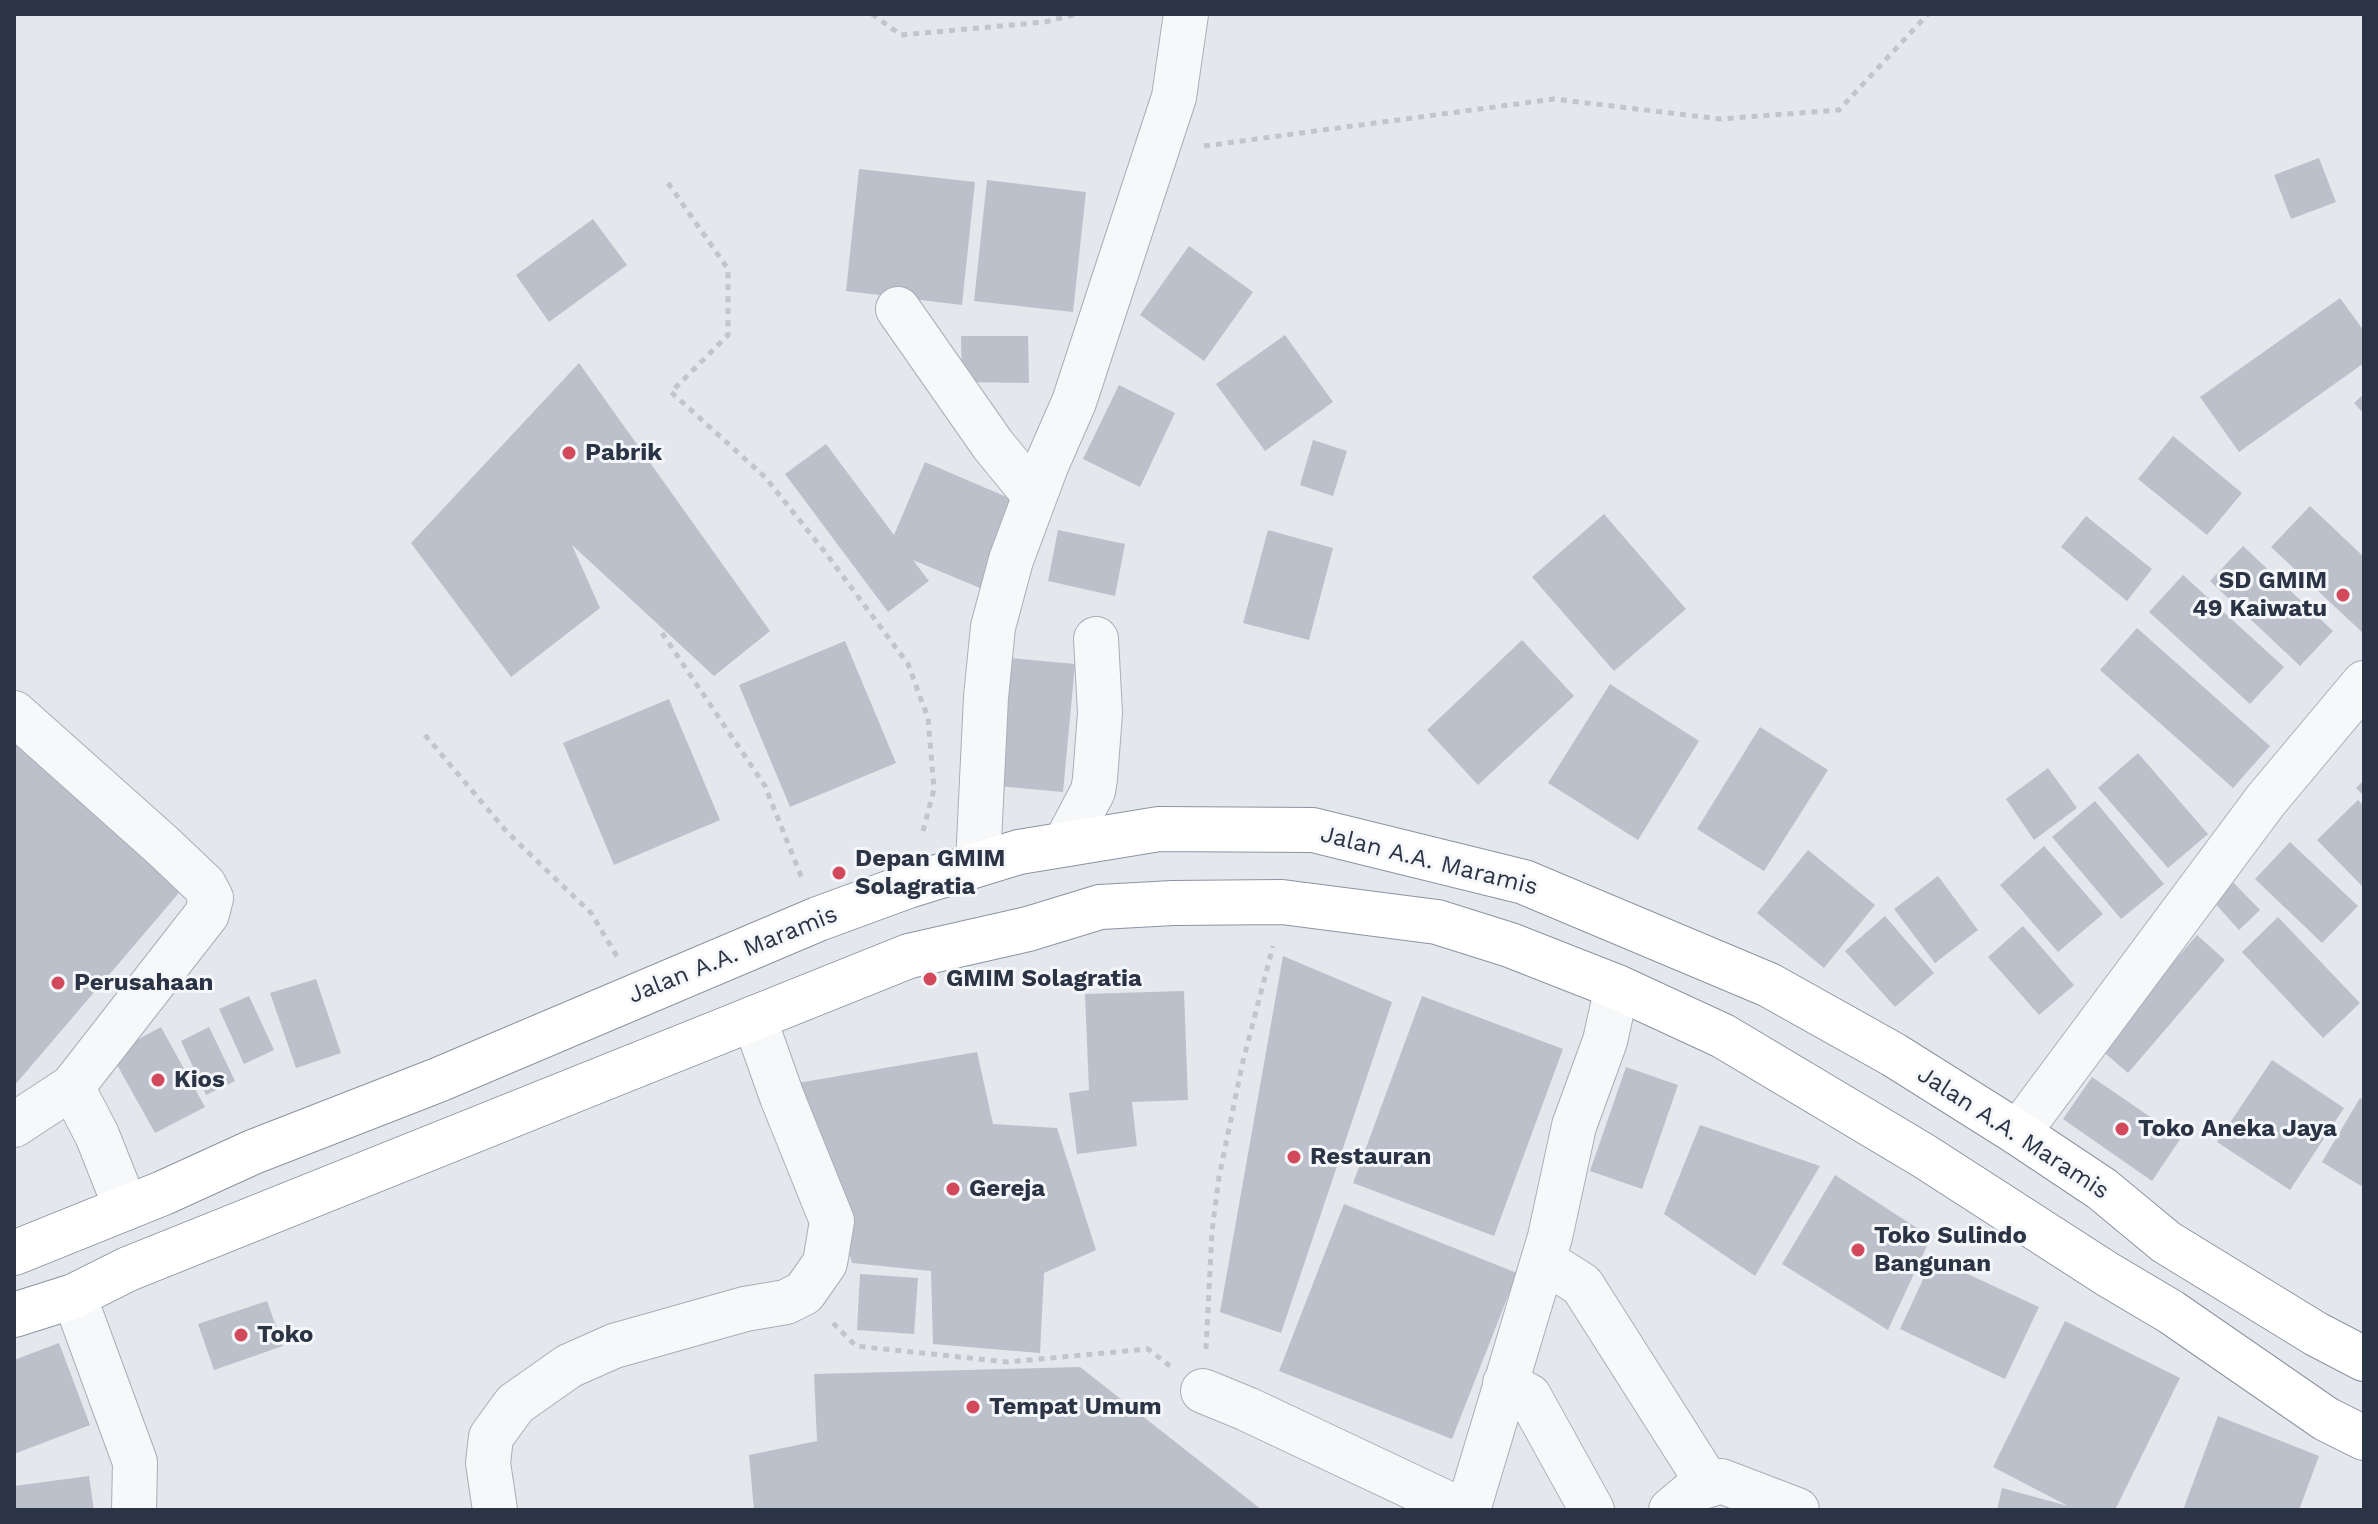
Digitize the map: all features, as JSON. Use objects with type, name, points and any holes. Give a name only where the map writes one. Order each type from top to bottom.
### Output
[{"type":"highway","name":"Jalan A.A. Maramis","points":[[14,1253],[253,1152],[438,1080],[818,919],[978,863],[1019,852],[1159,829],[1313,830],[1524,882],[1769,985],[1894,1055],[2102,1189],[2166,1242],[2316,1334],[2364,1359]]},
{"type":"highway","points":[[14,1315],[74,1296],[128,1269],[909,956],[1028,929],[1100,907],[1282,902],[1437,922],[1510,945],[1617,987],[1723,1036],[1924,1156],[2171,1312],[2326,1419],[2364,1438]]},
{"type":"street","points":[[978,863],[986,697],[993,627],[1011,560],[1034,495],[1074,402],[1174,97],[1186,14]]},
{"type":"street","points":[[898,309],[993,445],[1034,495]]},
{"type":"street","points":[[1065,844],[1093,791],[1095,779],[1100,713],[1096,639]]},
{"type":"street","points":[[2018,1133],[2266,800],[2364,683]]},
{"type":"street","points":[[14,713],[163,846],[204,885],[211,898],[207,914],[72,1087],[14,1125]]},
{"type":"street","points":[[1468,1510],[1543,1260],[1574,1126],[1605,1041],[1617,987]]},
{"type":"street","points":[[495,1510],[488,1463],[491,1437],[515,1404],[569,1366],[614,1346],[745,1309],[786,1302],[804,1293],[825,1263],[832,1221],[754,1018]]},
{"type":"street","points":[[72,1087],[97,1135],[126,1208]]},
{"type":"street","points":[[1543,1260],[1582,1285],[1709,1485]]},
{"type":"street","points":[[74,1296],[135,1462],[134,1510]]},
{"type":"street","points":[[1505,1383],[1529,1396],[1592,1510]]},
{"type":"street","points":[[1203,1391],[1461,1510]]},
{"type":"street","points":[[1671,1510],[1696,1489],[1721,1481],[1797,1510]]},
{"type":"path","points":[[872,14],[901,35],[1045,22],[1077,14]]},
{"type":"path","points":[[1156,152],[1554,99],[1720,119],[1839,110],[1928,14]]},
{"type":"path","points":[[668,183],[728,269],[728,335],[671,392],[765,477],[825,552],[908,664],[928,718],[934,789],[908,886]]},
{"type":"path","points":[[662,633],[765,786],[818,919]]},
{"type":"path","points":[[425,735],[507,832],[591,913],[639,993]]},
{"type":"path","points":[[1203,1391],[1211,1295],[1212,1231],[1219,1177],[1243,1061],[1282,902]]},
{"type":"path","points":[[804,1293],[856,1346],[1007,1362],[1148,1349],[1203,1391]]},
{"type":"building","points":[[2319,158],[2336,202],[2291,219],[2274,175]]},
{"type":"building","points":[[859,169],[975,182],[962,305],[846,291]]},
{"type":"building","points":[[987,180],[1086,192],[1073,312],[974,301]]},
{"type":"building","points":[[593,219],[627,265],[549,322],[516,275]]},
{"type":"building","points":[[1189,246],[1253,292],[1204,361],[1140,315]]},
{"type":"building","points":[[2340,298],[2364,331],[2364,363],[2239,452],[2200,397]]},
{"type":"building","points":[[1285,335],[1333,402],[1265,451],[1216,384]]},
{"type":"building","points":[[961,336],[1028,336],[1029,383],[962,382]]},
{"type":"building","name":"Pabrik","points":[[579,363],[770,631],[714,676],[572,545],[600,608],[511,677],[411,543]]},
{"type":"building","points":[[1119,385],[1175,413],[1140,487],[1083,459]]},
{"type":"building","points":[[2364,394],[2364,414],[2354,403]]},
{"type":"building","points":[[2173,436],[2242,493],[2207,535],[2138,479]]},
{"type":"building","points":[[1313,440],[1347,451],[1333,496],[1300,485]]},
{"type":"building","points":[[826,444],[894,535],[925,462],[1016,501],[980,588],[913,560],[929,581],[888,612],[785,474]]},
{"type":"building","name":"SD GMIM 49 Kaiwatu","points":[[2310,506],[2364,557],[2364,634],[2271,547]]},
{"type":"building","points":[[1604,514],[1686,609],[1614,671],[1532,577]]},
{"type":"building","points":[[2086,516],[2152,569],[2127,601],[2061,547]]},
{"type":"building","points":[[1058,530],[1125,544],[1115,596],[1048,581]]},
{"type":"building","points":[[1268,530],[1333,548],[1309,640],[1243,623]]},
{"type":"building","points":[[2243,546],[2333,631],[2300,666],[2210,581]]},
{"type":"building","points":[[2183,575],[2284,667],[2250,704],[2149,612]]},
{"type":"building","points":[[2137,628],[2270,746],[2233,788],[2100,670]]},
{"type":"building","points":[[1522,640],[1574,696],[1478,785],[1427,730]]},
{"type":"building","points":[[845,641],[896,763],[790,807],[739,685]]},
{"type":"building","points":[[1010,658],[1075,664],[1063,792],[998,786]]},
{"type":"building","points":[[1610,684],[1699,741],[1638,840],[1548,783]]},
{"type":"building","points":[[669,699],[720,820],[614,865],[563,743]]},
{"type":"building","points":[[1760,727],[1828,770],[1764,871],[1697,829]]},
{"type":"building","name":"Perusahaan","points":[[14,728],[190,880],[14,1086]]},
{"type":"building","points":[[2138,753],[2208,834],[2168,868],[2098,788]]},
{"type":"building","points":[[2048,768],[2077,808],[2034,840],[2006,799]]},
{"type":"building","points":[[2364,780],[2364,796],[2356,788]]},
{"type":"building","points":[[2358,800],[2364,806],[2364,888],[2317,840]]},
{"type":"building","points":[[2095,801],[2164,884],[2121,919],[2052,837]]},
{"type":"building","points":[[2290,842],[2358,906],[2322,943],[2255,879]]},
{"type":"building","points":[[2044,846],[2103,914],[2058,952],[2000,885]]},
{"type":"building","points":[[1808,850],[1875,905],[1824,968],[1757,913]]},
{"type":"building","points":[[1938,876],[1978,930],[1935,963],[1894,909]]},
{"type":"building","points":[[2232,881],[2260,910],[2239,930],[2211,899]]},
{"type":"building","points":[[1885,916],[1934,973],[1895,1007],[1845,951]]},
{"type":"building","points":[[2278,917],[2360,1003],[2323,1038],[2242,952]]},
{"type":"building","points":[[2023,926],[2074,985],[2039,1015],[1988,957]]},
{"type":"building","points":[[2197,935],[2225,960],[2128,1073],[2099,1048]]},
{"type":"building","name":"Restauran","points":[[1283,956],[1392,1002],[1281,1333],[1220,1312]]},
{"type":"building","points":[[316,979],[341,1053],[296,1068],[270,993]]},
{"type":"building","points":[[1184,991],[1188,1100],[1132,1102],[1137,1146],[1077,1154],[1069,1093],[1089,1090],[1085,994]]},
{"type":"building","points":[[249,996],[274,1050],[244,1064],[219,1009]]},
{"type":"building","points":[[1422,996],[1563,1049],[1494,1236],[1353,1183]]},
{"type":"building","name":"Kios","points":[[161,1027],[205,1107],[155,1133],[111,1054]]},
{"type":"building","points":[[209,1027],[235,1081],[206,1095],[181,1041]]},
{"type":"building","name":"Gereja","points":[[977,1052],[993,1124],[1057,1128],[1096,1250],[1044,1273],[1040,1353],[933,1344],[931,1271],[852,1263],[798,1083]]},
{"type":"building","points":[[2272,1060],[2344,1108],[2290,1190],[2217,1142]]},
{"type":"building","points":[[1626,1067],[1678,1085],[1642,1189],[1590,1171]]},
{"type":"building","name":"Toko Aneka Jaya","points":[[2092,1077],[2181,1138],[2152,1181],[2063,1119]]},
{"type":"building","points":[[2360,1098],[2364,1100],[2364,1180],[2361,1186],[2322,1162]]},
{"type":"building","points":[[1700,1125],[1820,1166],[1755,1276],[1664,1214]]},
{"type":"building","name":"Toko Sulindo Bangunan","points":[[1835,1175],[1931,1237],[1888,1330],[1782,1264]]},
{"type":"building","points":[[1344,1204],[1517,1273],[1452,1439],[1279,1371]]},
{"type":"building","points":[[1933,1258],[2039,1307],[2005,1379],[1900,1329]]},
{"type":"building","points":[[860,1274],[918,1278],[914,1334],[857,1330]]},
{"type":"building","name":"Toko","points":[[267,1301],[283,1346],[214,1370],[198,1324]]},
{"type":"building","points":[[2065,1321],[2180,1378],[2115,1510],[1997,1510],[2002,1488],[2068,1506],[1993,1467]]},
{"type":"building","points":[[59,1343],[90,1425],[14,1454],[14,1360]]},
{"type":"building","name":"Tempat Umum","points":[[1080,1367],[1262,1510],[754,1510],[749,1455],[817,1441],[814,1374]]},
{"type":"building","points":[[2218,1416],[2319,1456],[2299,1510],[2183,1510]]},
{"type":"building","points":[[89,1476],[94,1510],[14,1510],[14,1486]]},
{"type":"place","name":"Pabrik","points":[[569,453]]},
{"type":"place","name":"SD GMIM 49 Kaiwatu","points":[[2343,595]]},
{"type":"place","name":"Depan GMIM Solagratia","points":[[839,873]]},
{"type":"place","name":"GMIM Solagratia","points":[[930,979]]},
{"type":"place","name":"Perusahaan","points":[[58,983]]},
{"type":"place","name":"Kios","points":[[158,1080]]},
{"type":"place","name":"Toko Aneka Jaya","points":[[2122,1129]]},
{"type":"place","name":"Restauran","points":[[1294,1157]]},
{"type":"place","name":"Gereja","points":[[953,1189]]},
{"type":"place","name":"Toko Sulindo Bangunan","points":[[1858,1250]]},
{"type":"place","name":"Toko","points":[[241,1335]]},
{"type":"place","name":"Tempat Umum","points":[[973,1407]]}]
